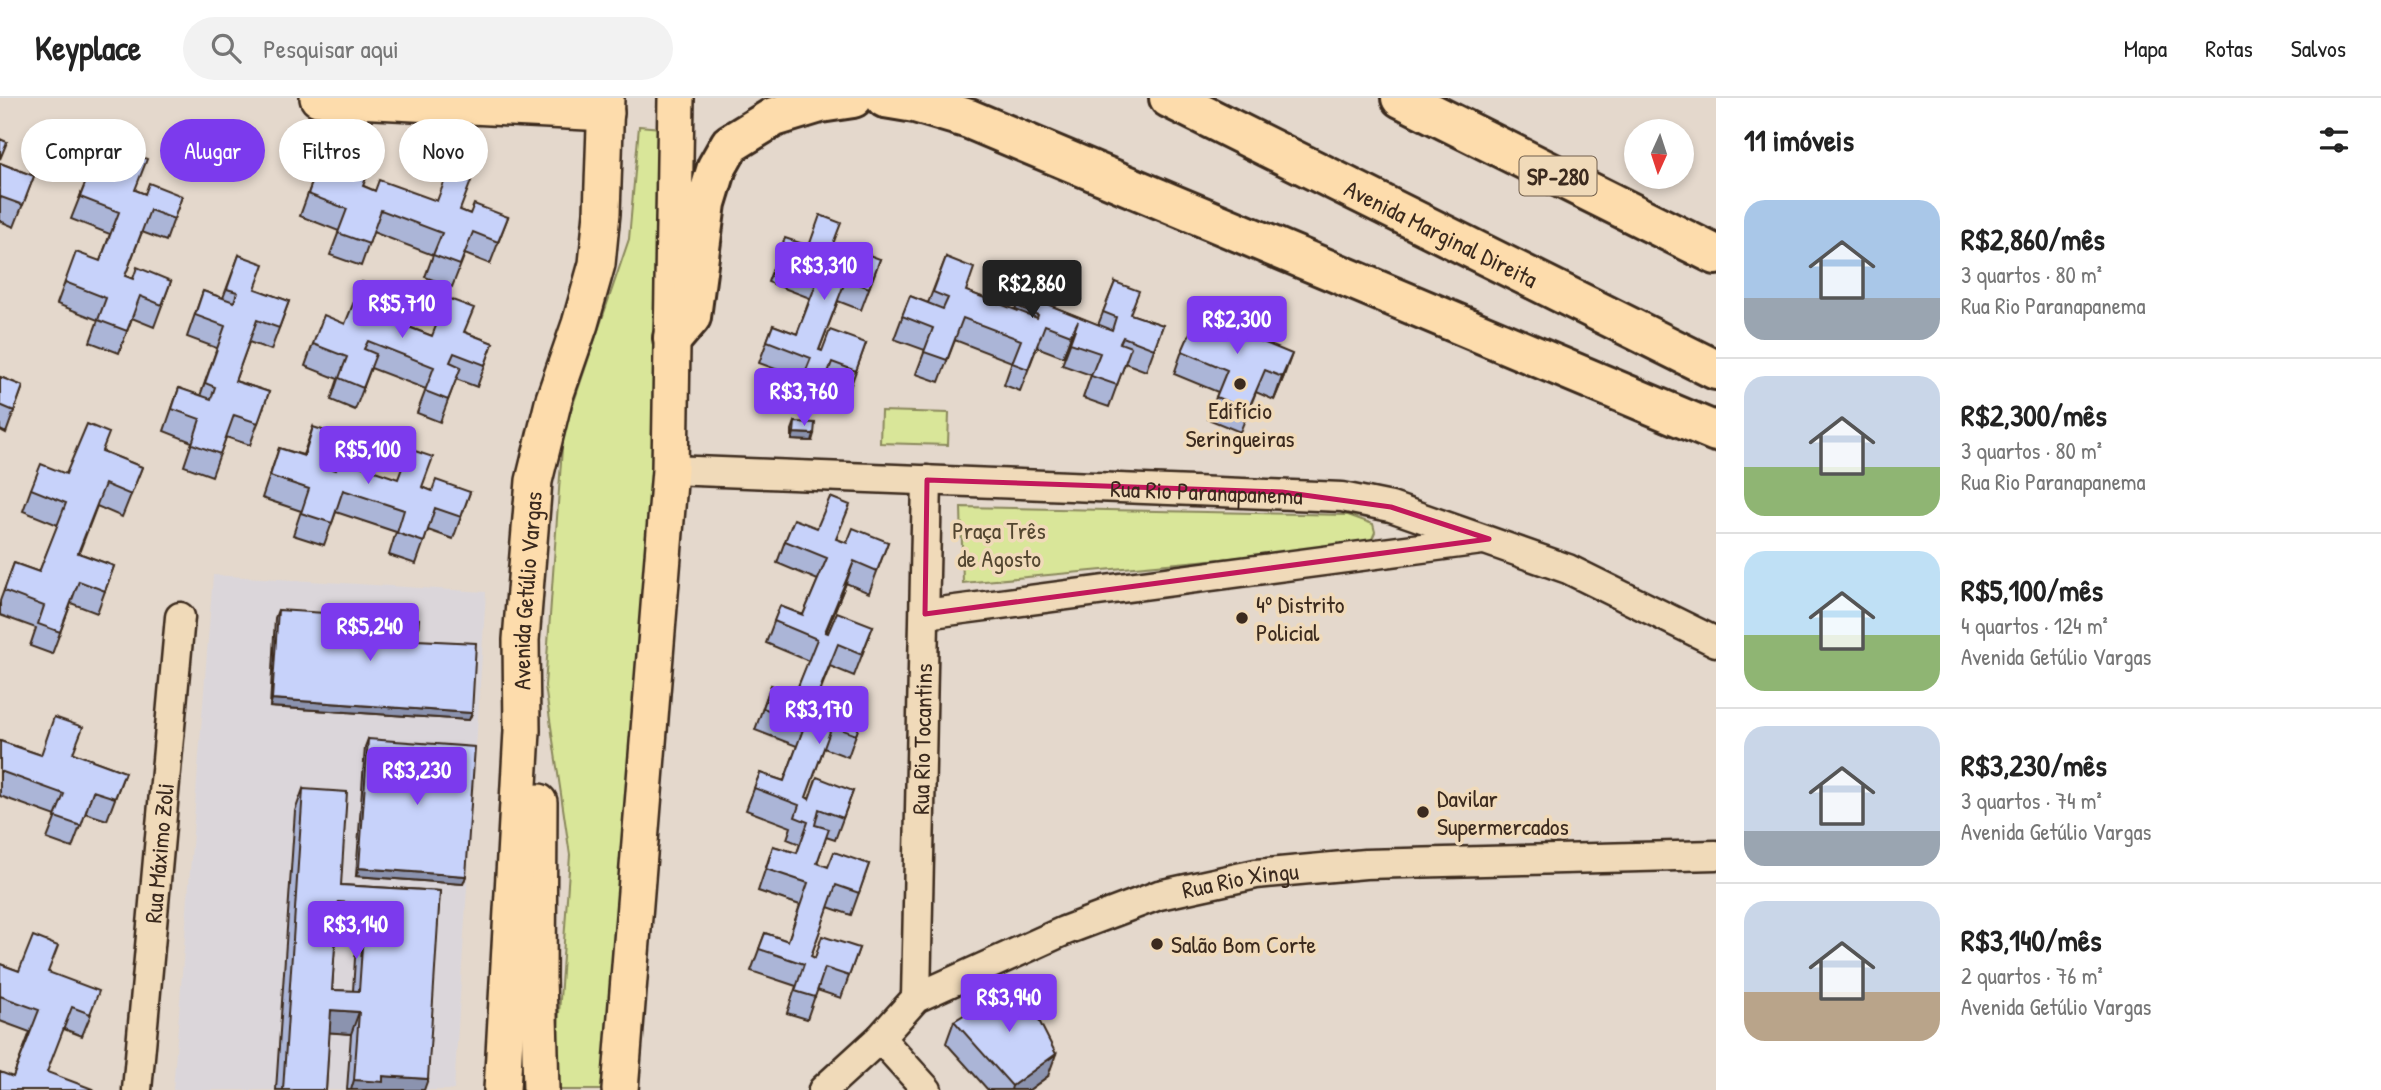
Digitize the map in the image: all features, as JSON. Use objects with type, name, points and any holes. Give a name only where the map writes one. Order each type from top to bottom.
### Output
[{"type":"highway","points":[[673,338],[691,317],[706,203],[717,167],[730,144],[774,117],[820,103],[853,98]]},
{"type":"highway","points":[[885,98],[915,103],[969,119],[1716,432]]},
{"type":"highway","name":"Avenida Marginal Direita","points":[[1169,98],[1716,370]]},
{"type":"highway","name":"SP-280","points":[[1401,98],[1716,255]]},
{"type":"main road","points":[[318,98],[606,105]]},
{"type":"main road","points":[[620,1090],[670,470],[676,98]]},
{"type":"main road","name":"Avenida Getúlio Vargas","points":[[502,1090],[522,731],[521,640],[534,481],[554,399],[597,264],[602,213],[606,105]]},
{"type":"main road","points":[[522,731],[539,783],[538,1042],[541,1090]]},
{"type":"street","name":"Rua Rio Paranapanema","points":[[670,470],[1282,492],[1342,497],[1391,507],[1489,539],[1568,569],[1716,642]]},
{"type":"street","name":"Rua Rio Tocantins","points":[[916,998],[927,480]]},
{"type":"street","points":[[925,614],[1489,539]]},
{"type":"street","name":"Rua Máximo Zoli","points":[[137,1090],[180,617]]},
{"type":"street","name":"Rua Rio Xingu","points":[[823,1090],[880,1038],[916,998],[1064,931],[1159,895],[1256,874],[1365,864],[1716,855]]},
{"type":"street","points":[[880,1038],[927,1090]]},
{"type":"highlighted area","points":[[927,480],[1282,492],[1391,507],[1489,539],[925,614]]},
{"type":"shaded area","points":[[213,575],[486,592],[454,1090],[173,1090]]},
{"type":"green space","points":[[639,126],[661,128],[651,551],[607,1090],[556,1090],[554,1086],[570,855],[545,686],[563,434],[629,239]]},
{"type":"green space","points":[[881,411],[949,413],[948,445],[880,443]]},
{"type":"green space","name":"Praça Três de Agosto","points":[[961,507],[1348,515],[1373,524],[1375,532],[1372,539],[1360,546],[963,583]]},
{"type":"building","points":[[0,139],[7,142],[0,159]]},
{"type":"building","points":[[0,163],[21,171],[21,182],[32,182],[23,205],[1,197],[0,200]]},
{"type":"building","points":[[86,182],[138,182],[135,190],[145,194],[149,183],[182,196],[174,219],[150,210],[125,276],[133,279],[137,267],[171,281],[162,305],[140,296],[127,331],[98,320],[106,298],[65,282],[76,252],[100,261],[119,212],[80,197]]},
{"type":"building","points":[[312,182],[365,182],[363,186],[375,191],[378,182],[385,182],[437,201],[444,182],[471,182],[460,210],[470,214],[474,204],[508,217],[498,242],[473,232],[460,265],[433,255],[442,233],[381,210],[369,244],[338,233],[347,209],[308,194]]},
{"type":"building","points":[[820,215],[841,223],[828,257],[839,261],[845,246],[880,259],[869,288],[846,279],[819,350],[822,351],[830,330],[866,343],[856,371],[832,362],[821,391],[801,383],[811,358],[767,341],[773,325],[797,334],[819,276],[776,260],[785,238],[809,246]]},
{"type":"building","points":[[239,255],[264,264],[255,289],[289,301],[279,328],[257,320],[235,381],[269,392],[258,423],[234,415],[220,454],[192,444],[200,419],[172,409],[179,388],[211,399],[215,387],[205,383],[225,326],[195,315],[203,291],[234,302],[237,292],[227,289]]},
{"type":"building","points":[[946,257],[974,268],[966,291],[1037,318],[1038,315],[1017,306],[1031,271],[1058,281],[1049,305],[1112,330],[1116,317],[1103,312],[1115,282],[1139,291],[1130,314],[1163,325],[1154,349],[1123,337],[1120,343],[1131,347],[1117,385],[1091,376],[1100,353],[1070,343],[1078,321],[1071,335],[1045,325],[1028,369],[1012,363],[1021,340],[963,318],[947,360],[924,352],[933,328],[902,316],[910,296],[943,309],[948,298],[933,292]]},
{"type":"building","points":[[362,282],[392,294],[382,317],[432,336],[447,298],[474,308],[464,332],[493,343],[485,365],[454,353],[450,362],[461,367],[448,400],[425,391],[434,367],[368,341],[364,349],[376,354],[363,388],[339,378],[347,357],[313,344],[324,315],[345,324]]},
{"type":"building","points":[[1231,301],[1252,310],[1241,333],[1292,354],[1282,377],[1265,370],[1248,410],[1216,397],[1227,370],[1182,351],[1193,326],[1217,335]]},
{"type":"building","points":[[0,377],[23,386],[14,411],[0,405]]},
{"type":"building","points":[[795,422],[815,423],[814,434],[794,433]]},
{"type":"building","points":[[87,424],[109,433],[102,451],[142,467],[131,495],[105,484],[78,553],[114,566],[105,591],[79,581],[60,632],[38,624],[44,606],[4,591],[14,563],[39,572],[66,503],[31,489],[41,464],[66,474]]},
{"type":"building","points":[[313,427],[335,434],[324,466],[336,470],[340,459],[398,479],[409,449],[433,457],[422,487],[432,491],[436,480],[470,492],[461,517],[435,508],[424,542],[397,533],[404,510],[343,490],[332,523],[301,513],[309,489],[270,476],[279,448],[304,456]]},
{"type":"building","points":[[830,497],[850,505],[836,539],[847,543],[853,528],[888,542],[877,571],[854,561],[825,632],[828,633],[837,612],[873,626],[862,654],[838,644],[814,704],[825,709],[831,693],[866,706],[856,735],[832,726],[806,797],[809,799],[817,777],[853,791],[843,818],[819,809],[815,825],[829,829],[817,863],[828,867],[834,852],[869,864],[859,893],[836,885],[811,956],[815,958],[822,936],[859,948],[849,976],[825,968],[815,997],[795,991],[804,964],[759,949],[765,933],[788,941],[808,883],[766,869],[773,846],[797,853],[808,822],[795,817],[799,805],[754,788],[760,773],[784,781],[805,724],[763,708],[771,685],[795,694],[817,639],[774,621],[780,606],[803,615],[827,558],[785,541],[794,519],[817,528]]},
{"type":"building","points":[[278,610],[419,619],[417,640],[476,643],[472,713],[272,699]]},
{"type":"building","points":[[54,717],[83,727],[73,753],[125,772],[115,798],[93,791],[81,826],[55,817],[64,794],[0,771],[0,741],[41,755]]},
{"type":"building","points":[[368,739],[475,747],[466,876],[359,868]]},
{"type":"building","points":[[303,789],[347,792],[341,885],[440,891],[428,1079],[383,1076],[383,1082],[354,1080],[359,1012],[331,1010],[326,1090],[283,1090]],"holes":[[[338,902],[365,904],[359,991],[332,990]]]},
{"type":"building","points":[[33,936],[58,946],[48,972],[99,991],[90,1014],[72,1007],[47,1072],[95,1090],[0,1090],[0,1072],[13,1077],[39,1010],[0,996],[0,964],[19,971]]},
{"type":"building","points":[[1019,981],[1056,1054],[1012,1086],[954,1021]]},
{"type":"place","name":"Edifício Seringueiras","points":[[1240,384]]},
{"type":"place","name":"4º Distrito Policial","points":[[1242,618]]},
{"type":"place","name":"Davilar Supermercados","points":[[1423,812]]},
{"type":"place","name":"Salão Bom Corte","points":[[1157,944]]}]
